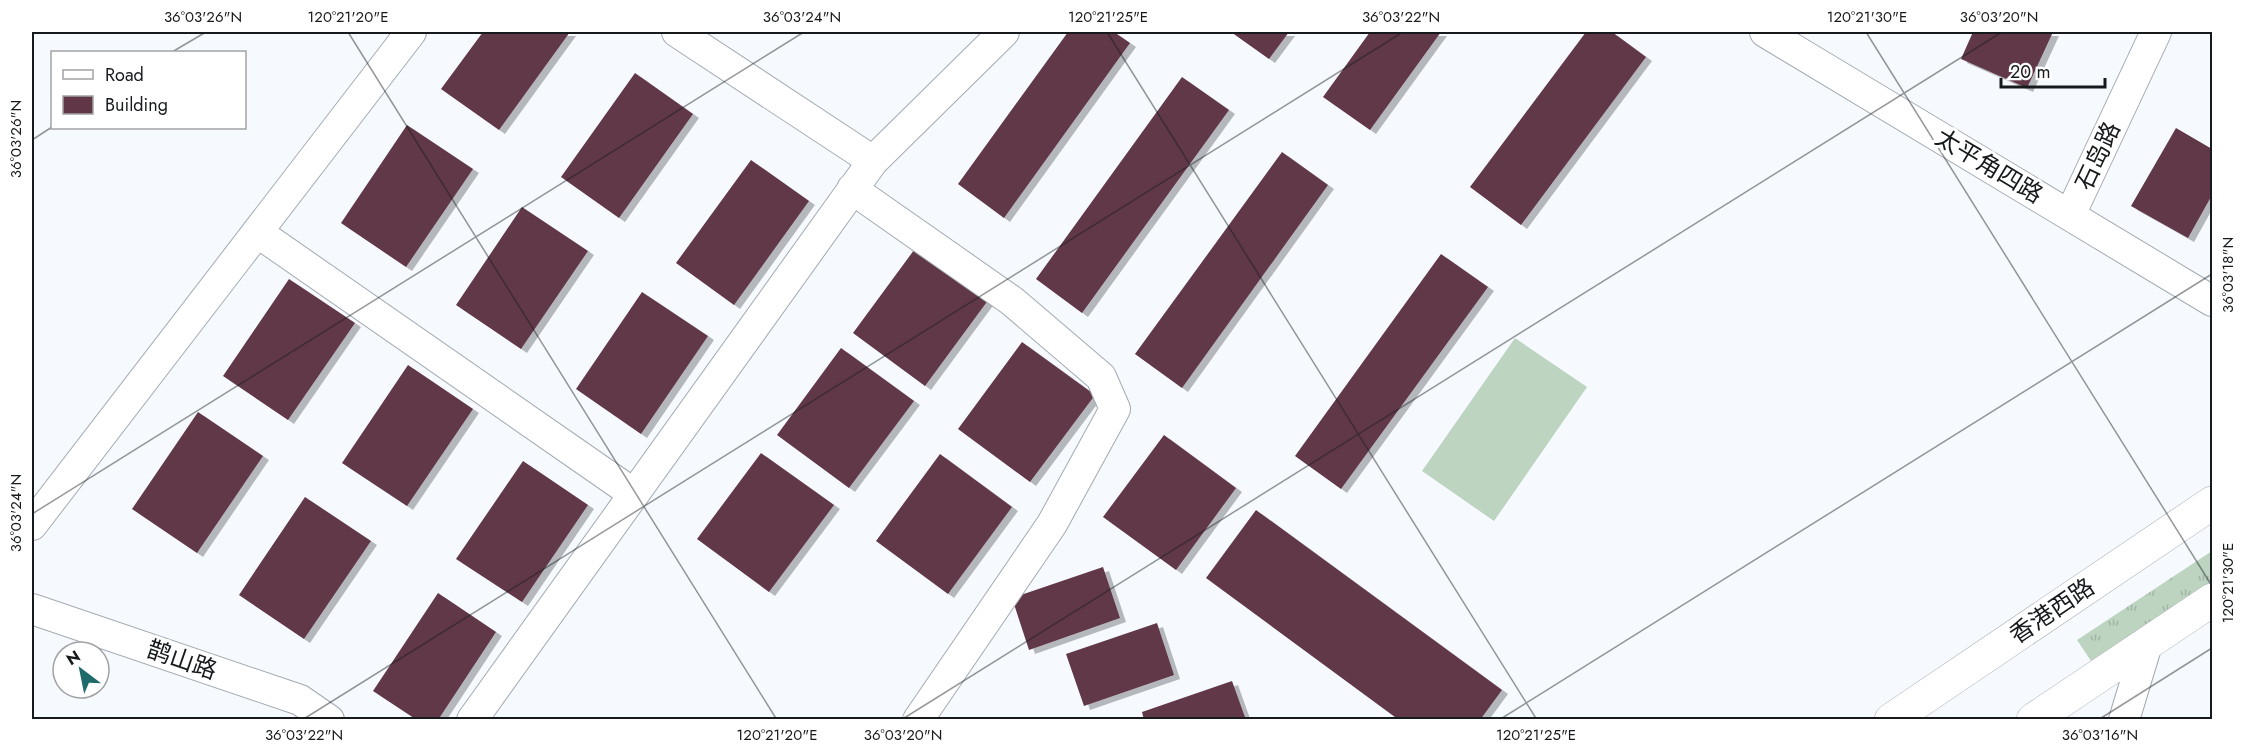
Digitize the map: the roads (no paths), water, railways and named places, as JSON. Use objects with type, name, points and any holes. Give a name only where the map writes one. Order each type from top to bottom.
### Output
[{"type":"main road","name":"香港西路","points":[[1891,720],[2212,503]]},
{"type":"main road","points":[[2033,720],[2212,600]]},
{"type":"street","points":[[32,525],[411,32]]},
{"type":"street","points":[[677,32],[873,161]]},
{"type":"street","points":[[472,720],[873,161],[1004,32]]},
{"type":"street","name":"太平角四路","points":[[1765,32],[2212,301]]},
{"type":"street","name":"石岛路","points":[[2070,215],[2156,32]]},
{"type":"street","points":[[852,189],[1012,301],[1101,377],[1115,409],[1052,524],[918,720]]},
{"type":"street","points":[[257,232],[634,494]]},
{"type":"street","name":"鹊山路","points":[[32,609],[300,700],[329,720]]},
{"type":"street","points":[[2124,720],[2147,644]]}]
